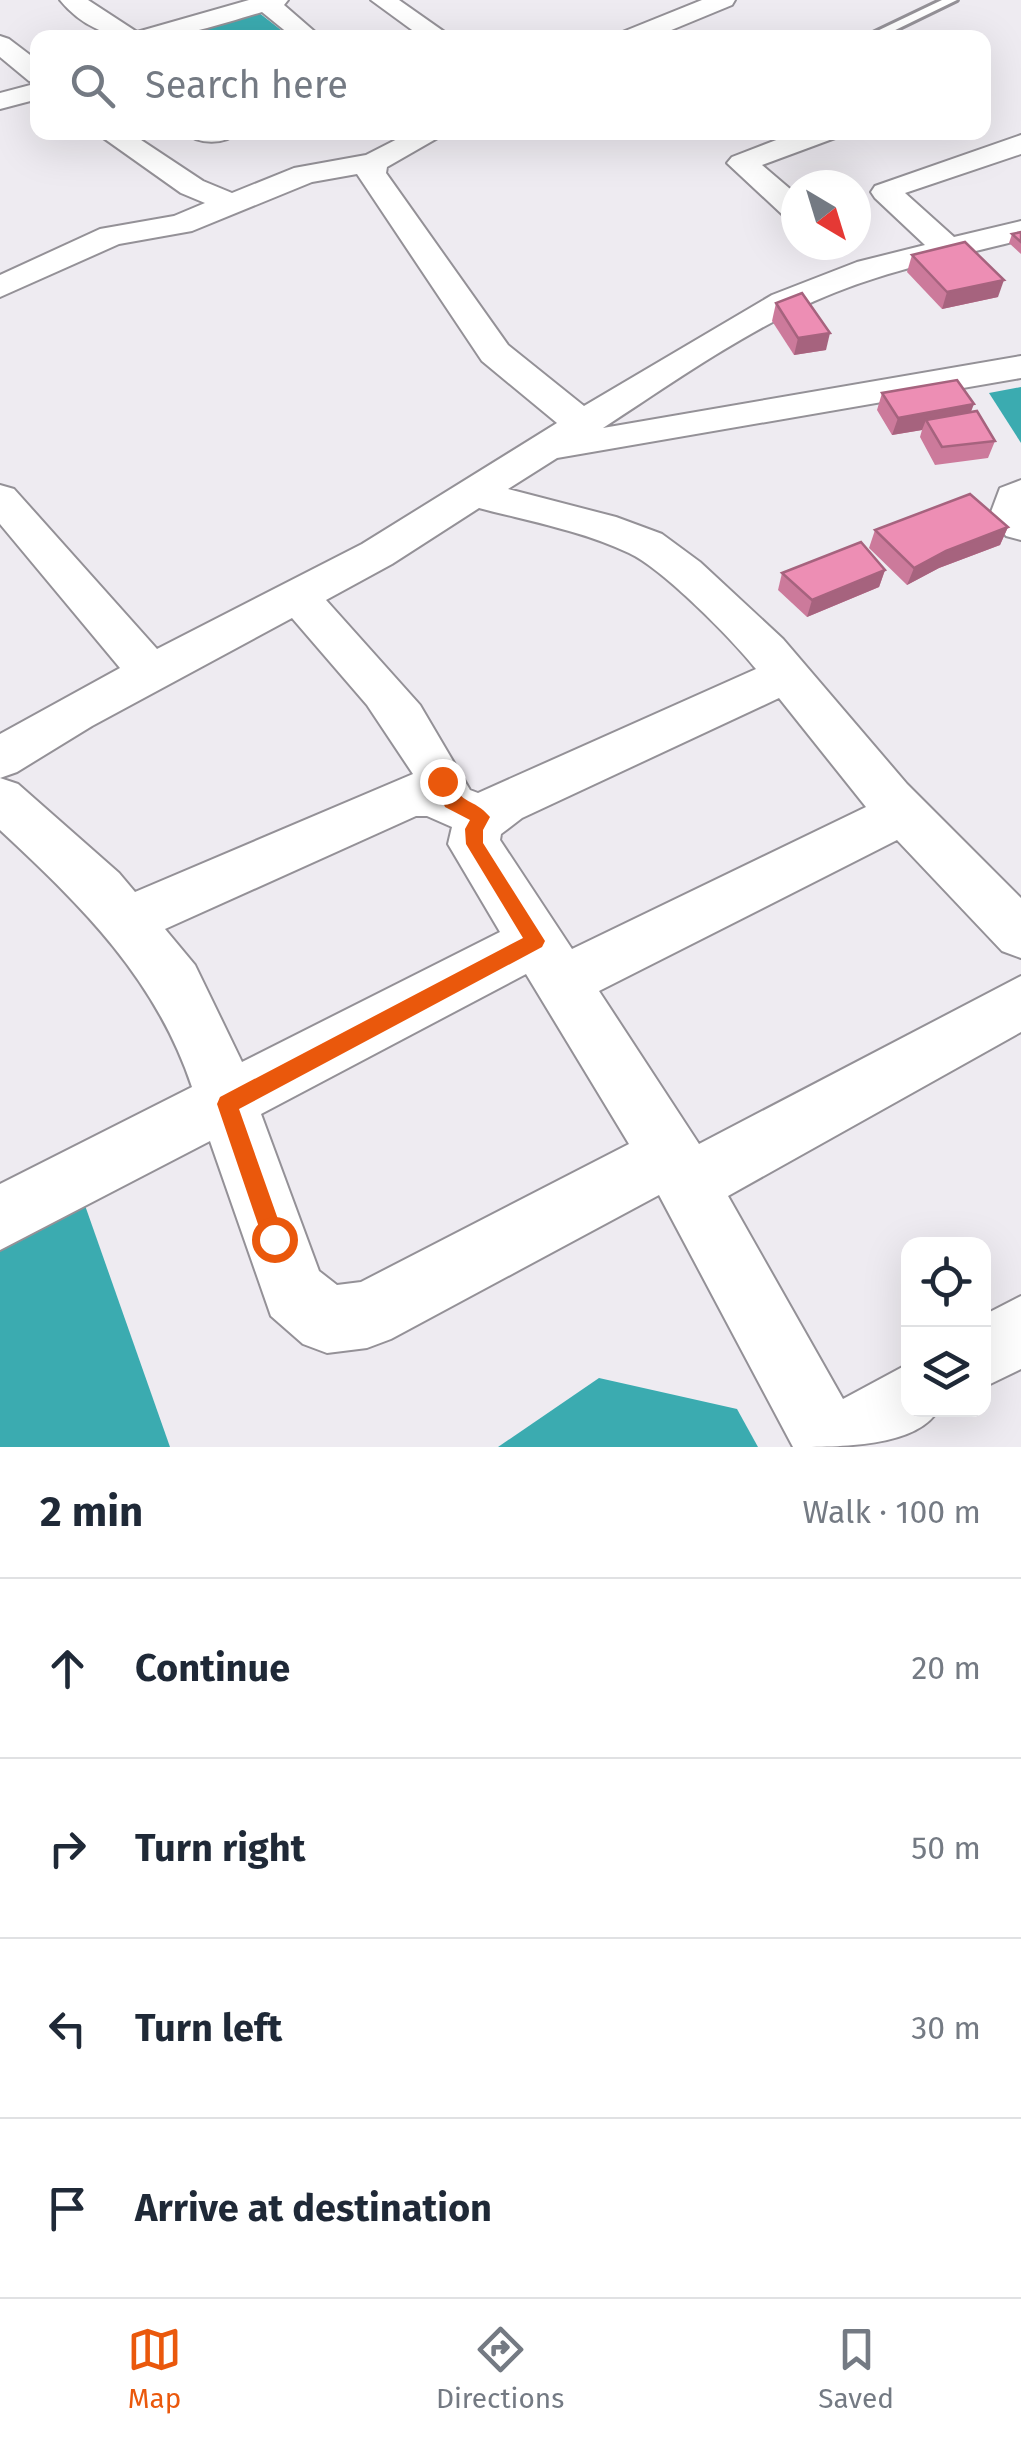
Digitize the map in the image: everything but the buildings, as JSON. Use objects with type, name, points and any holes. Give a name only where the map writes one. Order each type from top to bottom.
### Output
[{"type":"street","points":[[72,0],[118,30]]},
{"type":"street","points":[[191,0],[219,18]]},
{"type":"street","points":[[383,0],[430,30]]},
{"type":"street","points":[[649,30],[724,0]]},
{"type":"street","points":[[173,30],[272,2],[302,30]]},
{"type":"street","points":[[0,44],[30,71]]},
{"type":"street","points":[[0,76],[30,75]]},
{"type":"street","points":[[0,102],[30,79]]},
{"type":"street","points":[[122,140],[192,187],[233,204]]},
{"type":"street","points":[[5,279],[111,236],[181,224],[304,174],[374,162],[418,140]]},
{"type":"street","points":[[781,197],[742,163],[804,140]]},
{"type":"street","points":[[945,246],[886,192],[1021,144]]},
{"type":"street","points":[[374,162],[371,173],[495,353],[582,424]]},
{"type":"street","points":[[871,255],[945,246],[1021,230]]},
{"type":"street","points":[[0,758],[151,672],[377,554],[850,260]]},
{"type":"street","points":[[539,451],[1021,366]]},
{"type":"street","points":[[622,399],[664,429]]},
{"type":"street","points":[[1021,493],[1014,497],[1011,512],[1021,526]]},
{"type":"street","points":[[472,494],[601,527],[647,544],[685,573],[787,675],[903,813],[1021,934]]},
{"type":"street","points":[[0,498],[151,672]]},
{"type":"street","points":[[296,596],[389,696],[442,781],[466,809],[474,829],[474,844],[679,1170],[831,1447],[901,1403]]},
{"type":"street","points":[[126,921],[412,794],[431,795],[466,809],[504,802],[787,675]]},
{"type":"street","points":[[0,799],[100,889],[175,983],[208,1048],[294,1292],[328,1320],[368,1316],[679,1170],[1021,1002]]},
{"type":"street","points":[[0,1218],[227,1104],[548,962],[903,813]]},
{"type":"street","points":[[991,1349],[1021,1330]]},
{"type":"lane","points":[[886,30],[951,0]]},
{"type":"water","points":[[258,12],[281,30],[187,30]]},
{"type":"water","points":[[1021,387],[1021,443],[989,393]]},
{"type":"water","points":[[81,1194],[170,1447],[0,1447],[0,1238]]},
{"type":"water","points":[[599,1378],[737,1409],[758,1447],[498,1447]]},
{"type":"route","points":[[274,1239],[227,1104],[536,941],[474,844],[474,829],[481,817],[451,802],[442,781]]}]
